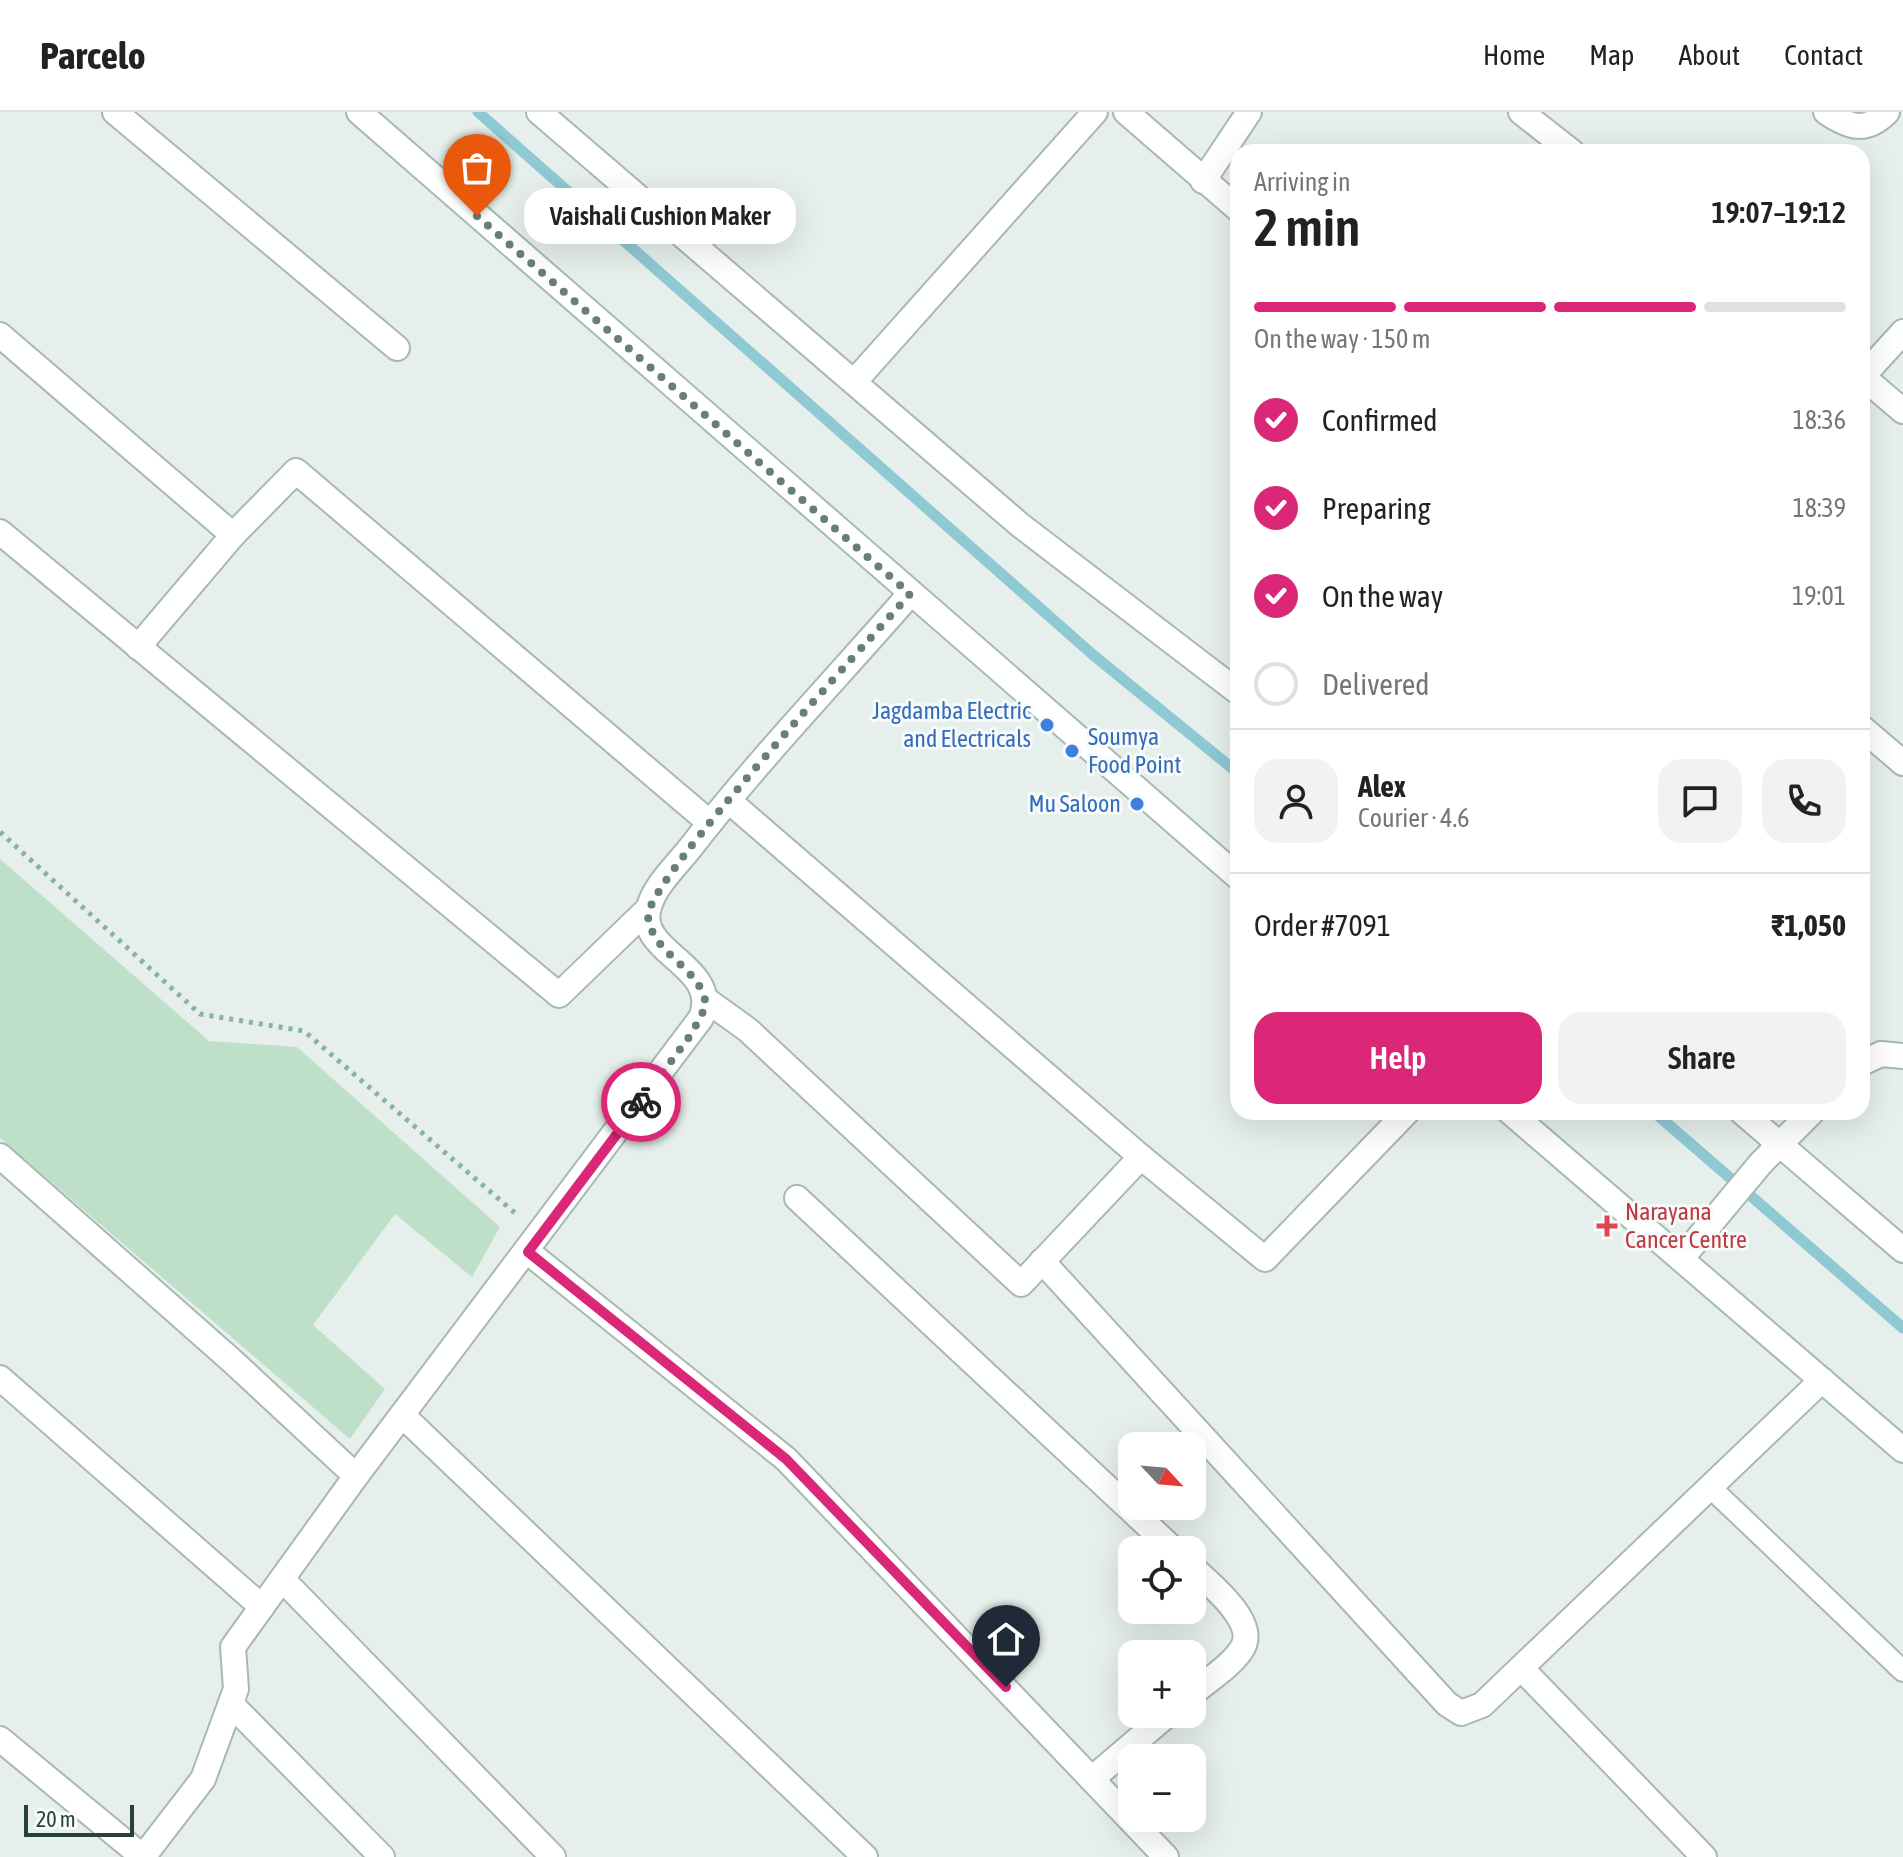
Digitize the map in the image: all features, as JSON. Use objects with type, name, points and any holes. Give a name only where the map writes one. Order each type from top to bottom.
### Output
[{"type":"street","points":[[115,112],[397,348]]},
{"type":"street","points":[[359,112],[1230,870]]},
{"type":"street","points":[[854,382],[1095,112]]},
{"type":"street","points":[[1126,112],[1230,203]]},
{"type":"street","points":[[1203,181],[1249,112]]},
{"type":"street","points":[[1521,112],[1562,144]]},
{"type":"street","points":[[1826,112],[1861,128],[1874,125],[1887,112]]},
{"type":"street","points":[[552,116],[1020,525],[1230,686]]},
{"type":"street","points":[[1870,369],[1903,332]]},
{"type":"street","points":[[0,335],[233,535]]},
{"type":"street","points":[[1870,383],[1903,411]]},
{"type":"street","points":[[138,647],[233,535],[296,471],[710,823]]},
{"type":"street","points":[[0,532],[559,995],[648,909],[655,894],[710,823],[910,594]]},
{"type":"street","points":[[1870,735],[1903,763]]},
{"type":"street","points":[[729,801],[1141,1157],[1265,1259],[1399,1120]]},
{"type":"street","points":[[0,1739],[143,1857],[203,1779],[236,1689],[233,1647],[356,1476],[692,1033],[706,1006],[699,981],[667,951],[651,929],[648,909]]},
{"type":"street","points":[[705,999],[748,1030],[1021,1284],[1141,1157]]},
{"type":"street","points":[[1870,1059],[1881,1054],[1903,1056]]},
{"type":"street","points":[[1519,1120],[1903,1450]]},
{"type":"street","points":[[1752,1120],[1903,1250]]},
{"type":"street","points":[[1681,1259],[1761,1163],[1804,1120]]},
{"type":"street","points":[[0,1156],[231,1360],[356,1476]]},
{"type":"street","points":[[797,1198],[1159,1536]]},
{"type":"street","points":[[534,1243],[786,1459],[1166,1857]]},
{"type":"street","points":[[1042,1261],[1453,1710],[1467,1714],[1521,1668],[1822,1380]]},
{"type":"street","points":[[0,1378],[262,1607]]},
{"type":"street","points":[[402,1415],[865,1857]]},
{"type":"street","points":[[282,1579],[553,1857]]},
{"type":"street","points":[[1206,1580],[1226,1598],[1245,1627],[1247,1637],[1237,1655],[1206,1682]]},
{"type":"street","points":[[1521,1668],[1704,1857]]},
{"type":"street","points":[[231,1704],[382,1857]]},
{"type":"street","points":[[1093,1778],[1152,1728]]},
{"type":"lane","points":[[1710,1487],[1903,1671]]},
{"type":"path","points":[[0,832],[200,1014],[304,1031],[534,1243]]},
{"type":"green space","points":[[0,859],[209,1041],[297,1047],[500,1227],[472,1277],[395,1214],[313,1325],[385,1389],[350,1439],[0,1138]]},
{"type":"waterway","points":[[478,112],[1092,654],[1230,766]]},
{"type":"waterway","points":[[1663,1120],[1903,1328]]},
{"type":"way so far","points":[[477,216],[910,594],[710,823],[655,894],[648,909],[651,929],[667,951],[699,981],[705,993],[706,1006],[692,1033],[641,1102]]},
{"type":"place","name":"Vaishali Cushion Maker","points":[[477,216]]},
{"type":"place","name":"Jagdamba Electric and Electricals","points":[[1047,725]]},
{"type":"place","name":"Soumya Food Point","points":[[1072,751]]},
{"type":"place","name":"Mu Saloon","points":[[1137,804]]},
{"type":"place","name":"Narayana Cancer Centre","points":[[1607,1226]]},
{"type":"route","points":[[641,1102],[528,1252],[786,1459],[1006,1687]]}]
